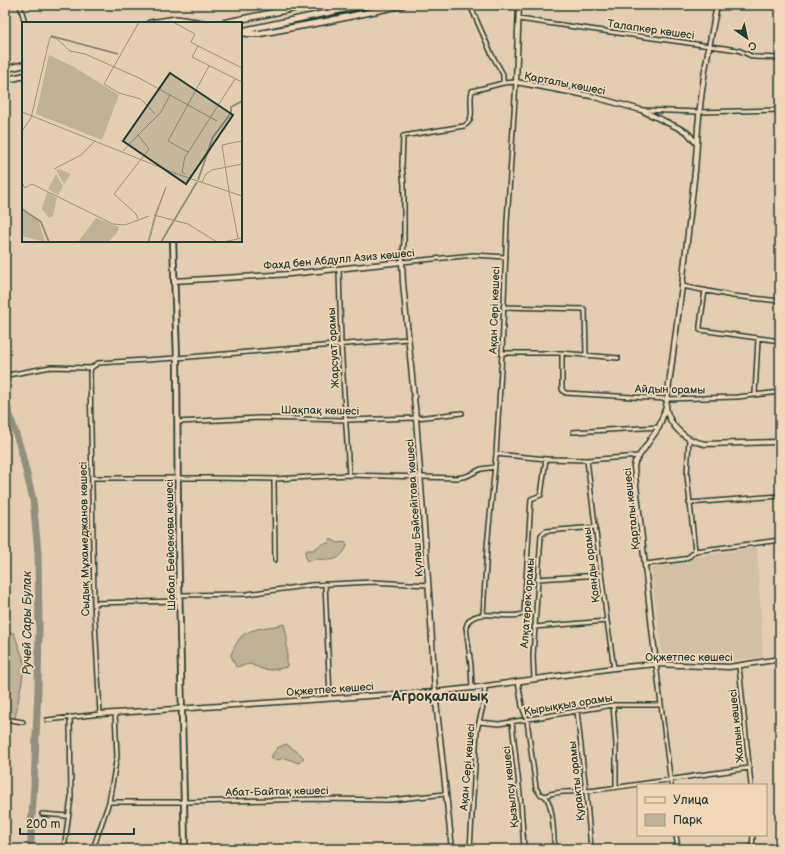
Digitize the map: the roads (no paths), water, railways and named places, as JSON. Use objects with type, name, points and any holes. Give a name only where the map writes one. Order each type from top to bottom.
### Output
[{"type":"main road","points":[[228,22],[310,5]]},
{"type":"main road","points":[[242,32],[353,6],[364,5]]},
{"type":"main road","points":[[242,32],[257,34],[403,5]]},
{"type":"main road","points":[[156,22],[176,19],[196,22]]},
{"type":"main road","points":[[5,69],[22,65]]},
{"type":"main road","points":[[5,80],[22,76]]},
{"type":"main road","name":"Шабал Бейсекова көшесі","points":[[172,242],[177,358],[177,478],[185,849]]},
{"type":"street","points":[[20,5],[25,22]]},
{"type":"street","points":[[470,5],[492,55],[503,74],[504,83]]},
{"type":"street","name":"Ақан Сері көшесі","points":[[483,615],[487,547],[496,454],[502,353],[503,307],[519,5]]},
{"type":"street","name":"Қарталы көшесі","points":[[671,784],[634,467],[635,462],[659,427],[666,407],[695,171],[699,112],[717,5]]},
{"type":"street","points":[[762,5],[780,7]]},
{"type":"street","name":"Талапкер көшесі","points":[[519,19],[738,50],[754,57],[780,58]]},
{"type":"street","name":"Қарталы көшесі","points":[[402,166],[403,136],[464,126],[471,120],[472,116],[470,99],[472,91],[504,83],[516,82],[591,96],[641,110],[687,132],[697,144]]},
{"type":"street","points":[[641,110],[699,112],[780,110]]},
{"type":"street","name":"Күләш Бәйсейітова көшесі","points":[[402,166],[404,185],[404,242],[402,262],[421,478],[435,692],[452,849]]},
{"type":"street","name":"Фахд бен Абдулл Азиз көшесі","points":[[174,281],[290,274],[474,255],[506,257]]},
{"type":"street","name":"Жарсуат орамы","points":[[339,269],[341,344],[349,475]]},
{"type":"street","points":[[682,286],[759,299],[780,300]]},
{"type":"street","points":[[705,290],[700,330],[780,341]]},
{"type":"street","points":[[503,307],[584,309],[586,311],[586,355]]},
{"type":"street","points":[[5,373],[8,374],[50,366],[93,367],[98,362],[177,358],[408,339]]},
{"type":"street","points":[[755,394],[758,339]]},
{"type":"street","points":[[502,353],[562,353],[618,358]]},
{"type":"street","name":"Айдын орамы","points":[[562,353],[562,389],[566,393],[666,399],[724,398],[780,392]]},
{"type":"street","name":"Сыдық Мұхамеджанов көшесі","points":[[93,367],[90,373],[94,603],[100,714]]},
{"type":"street","points":[[666,407],[667,415],[680,433],[689,439],[705,444],[780,442]]},
{"type":"street","name":"Шақпақ көшесі","points":[[177,422],[260,418],[346,420],[416,418],[462,413]]},
{"type":"street","points":[[573,432],[659,427]]},
{"type":"street","points":[[689,439],[687,474],[695,551]]},
{"type":"street","points":[[496,454],[546,459],[587,460],[639,456]]},
{"type":"street","points":[[472,688],[466,627],[469,622],[475,617],[483,615],[515,615],[524,613],[531,499],[541,495],[546,459]]},
{"type":"street","name":"Қоянды орамы","points":[[587,460],[614,668]]},
{"type":"street","points":[[92,478],[274,479],[349,475],[458,478],[467,476],[481,469],[495,467]]},
{"type":"street","points":[[274,479],[275,560]]},
{"type":"street","points":[[689,503],[780,496]]},
{"type":"street","name":"Алқатерек орамы","points":[[534,679],[532,656],[540,537],[542,533],[546,531],[596,527]]},
{"type":"street","points":[[646,564],[684,559],[695,551],[780,540]]},
{"type":"street","points":[[780,564],[780,569]]},
{"type":"street","points":[[537,579],[601,575]]},
{"type":"street","points":[[94,603],[247,594],[325,584],[372,582],[428,585]]},
{"type":"street","points":[[325,584],[330,698]]},
{"type":"street","points":[[534,627],[607,621]]},
{"type":"street","name":"Оқжетпес көшесі","points":[[48,720],[100,714],[435,692],[614,668],[656,664],[720,667],[739,666],[780,659]]},
{"type":"street","name":"Жалын көшесі","points":[[739,666],[751,784]]},
{"type":"street","points":[[518,681],[526,720],[536,788],[540,794],[547,799],[550,806],[555,849]]},
{"type":"street","name":"Ақан Сері көшесі","points":[[470,849],[477,730],[484,702],[485,686]]},
{"type":"street","points":[[613,705],[616,744],[616,787]]},
{"type":"street","name":"Қырыққыз орамы","points":[[479,722],[495,724],[512,723],[613,705],[661,706]]},
{"type":"street","name":"Қуракты орамы","points":[[577,711],[591,849]]},
{"type":"street","points":[[102,849],[93,848],[109,802],[117,756],[115,713]]},
{"type":"street","points":[[64,849],[71,798],[70,717]]},
{"type":"street","points":[[5,719],[23,722]]},
{"type":"street","name":"Қызылсу көшесі","points":[[512,723],[521,804],[524,849]]},
{"type":"street","points":[[640,784],[750,768]]},
{"type":"street","points":[[544,796],[552,793],[586,791],[637,784]]},
{"type":"street","name":"Абат-Байтақ көшесі","points":[[109,802],[391,800],[446,794]]},
{"type":"street","points":[[42,814],[68,816]]},
{"type":"street","points":[[676,836],[678,849]]},
{"type":"street","points":[[753,836],[752,848],[780,848]]},
{"type":"waterway","name":"Ручей Сары Булак","points":[[5,400],[21,450],[33,500],[38,552],[38,688],[31,849]]},
{"type":"district","name":"Агроқалашық","points":[[440,696]]}]
